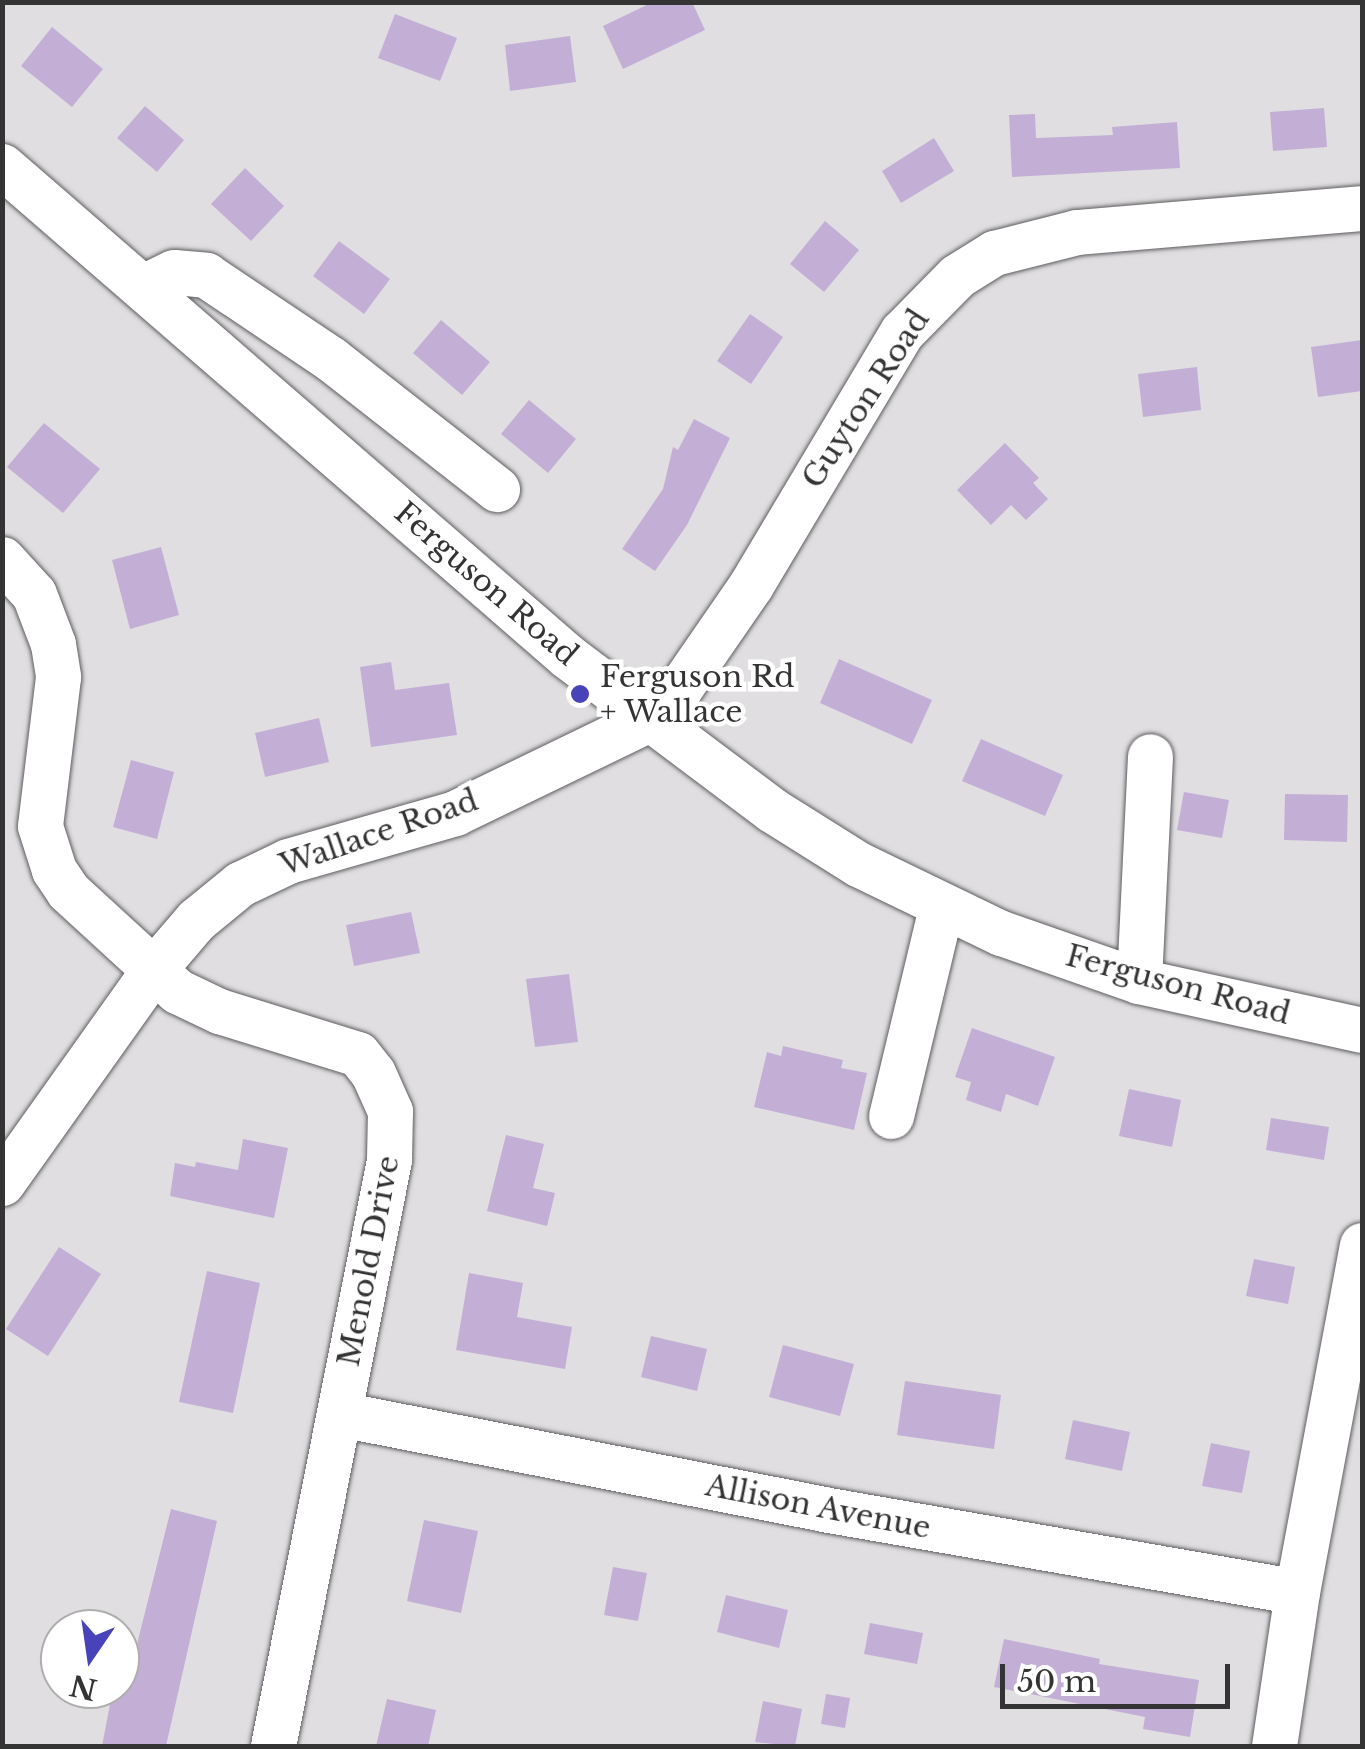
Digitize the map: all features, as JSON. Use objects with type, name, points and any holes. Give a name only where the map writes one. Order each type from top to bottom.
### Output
[{"type":"street","name":"Ferguson Road","points":[[2,166],[647,720],[772,810],[858,864],[940,906],[1084,964],[1139,981],[1362,1030]]},
{"type":"street","name":"Guyton Road","points":[[647,720],[680,688],[752,585],[902,332],[957,276],[994,253],[1077,232],[1362,208]]},
{"type":"street","points":[[142,286],[174,272],[206,275],[331,360],[497,489]]},
{"type":"street","name":"Menold Drive","points":[[2,559],[34,594],[54,644],[58,677],[40,826],[54,870],[68,890],[176,991],[196,1002],[358,1054],[383,1095],[392,1136],[390,1160],[273,1746]]},
{"type":"street","name":"Wallace Road","points":[[2,1182],[154,969],[196,920],[240,884],[288,861],[454,813],[647,720]]},
{"type":"street","points":[[1139,981],[1150,756]]},
{"type":"street","points":[[1084,964],[1142,897]]},
{"type":"street","points":[[891,1116],[940,906]]},
{"type":"street","points":[[1274,1746],[1297,1592],[1362,1245]]},
{"type":"street","name":"Allison Avenue","points":[[340,1414],[822,1510],[1297,1592]]},
{"type":"building","points":[[653,2],[692,2],[705,30],[623,69],[603,26]]},
{"type":"building","points":[[395,14],[457,38],[440,81],[378,58]]},
{"type":"building","points":[[52,27],[103,69],[72,107],[21,66]]},
{"type":"building","points":[[570,36],[576,82],[510,91],[505,45]]},
{"type":"building","points":[[145,106],[184,140],[157,172],[117,138]]},
{"type":"building","points":[[1324,108],[1327,147],[1273,151],[1270,112]]},
{"type":"building","points":[[1035,114],[1036,138],[1113,135],[1112,127],[1177,122],[1180,168],[1012,177],[1009,115]]},
{"type":"building","points":[[934,138],[954,171],[901,203],[882,171]]},
{"type":"building","points":[[245,168],[284,206],[251,241],[211,204]]},
{"type":"building","points":[[825,221],[859,250],[824,292],[790,264]]},
{"type":"building","points":[[339,241],[390,279],[364,314],[313,276]]},
{"type":"building","points":[[750,314],[783,337],[751,384],[717,361]]},
{"type":"building","points":[[441,320],[490,362],[462,395],[413,353]]},
{"type":"building","points":[[1362,340],[1362,391],[1318,397],[1311,347]]},
{"type":"building","points":[[1197,367],[1201,410],[1143,417],[1138,374]]},
{"type":"building","points":[[529,400],[576,439],[548,473],[501,434]]},
{"type":"building","points":[[694,419],[730,438],[687,525],[655,571],[622,549],[663,489],[673,447],[678,450]]},
{"type":"building","points":[[44,423],[100,469],[63,513],[7,467]]},
{"type":"building","points":[[1005,443],[1039,478],[1033,483],[1048,499],[1026,520],[1011,505],[991,525],[957,490]]},
{"type":"building","points":[[161,547],[179,615],[130,629],[112,560]]},
{"type":"building","points":[[839,659],[932,700],[912,744],[820,703]]},
{"type":"building","points":[[391,662],[395,690],[449,683],[457,735],[371,747],[360,667]]},
{"type":"building","points":[[319,718],[329,762],[265,777],[255,733]]},
{"type":"building","points":[[981,739],[1063,775],[1045,816],[962,781]]},
{"type":"building","points":[[131,760],[174,772],[157,839],[113,827]]},
{"type":"building","points":[[1184,792],[1229,800],[1222,838],[1177,830]]},
{"type":"building","points":[[1285,794],[1348,795],[1347,842],[1284,840]]},
{"type":"building","points":[[411,912],[420,953],[354,966],[346,925]]},
{"type":"building","points":[[569,974],[578,1042],[535,1047],[526,979]]},
{"type":"building","points":[[972,1028],[1055,1057],[1038,1106],[1006,1094],[1001,1112],[966,1100],[971,1082],[955,1077]]},
{"type":"building","points":[[783,1046],[843,1060],[841,1068],[867,1073],[854,1130],[754,1107],[767,1052],[781,1056]]},
{"type":"building","points":[[1129,1089],[1181,1100],[1172,1147],[1119,1136]]},
{"type":"building","points":[[1271,1118],[1329,1127],[1324,1160],[1266,1150]]},
{"type":"building","points":[[506,1135],[544,1144],[533,1188],[555,1193],[547,1226],[487,1211]]},
{"type":"building","points":[[243,1139],[288,1148],[274,1218],[170,1196],[175,1163],[195,1167],[196,1162],[238,1170]]},
{"type":"building","points":[[59,1247],[101,1274],[48,1356],[6,1329]]},
{"type":"building","points":[[1254,1259],[1295,1267],[1288,1304],[1246,1296]]},
{"type":"building","points":[[207,1271],[260,1283],[233,1413],[179,1402]]},
{"type":"building","points":[[469,1273],[523,1283],[517,1317],[572,1327],[565,1369],[456,1350]]},
{"type":"building","points":[[651,1336],[707,1349],[697,1391],[641,1377]]},
{"type":"building","points":[[783,1345],[854,1364],[840,1416],[769,1397]]},
{"type":"building","points":[[905,1381],[1001,1395],[994,1449],[897,1435]]},
{"type":"building","points":[[1073,1420],[1130,1432],[1122,1471],[1065,1459]]},
{"type":"building","points":[[1211,1443],[1250,1451],[1242,1493],[1202,1486]]},
{"type":"building","points":[[171,1509],[217,1521],[166,1746],[102,1746],[109,1709],[140,1709],[140,1632]]},
{"type":"building","points":[[424,1520],[478,1531],[461,1613],[407,1601]]},
{"type":"building","points":[[613,1567],[647,1573],[638,1621],[604,1615]]},
{"type":"building","points":[[726,1595],[788,1610],[779,1648],[717,1632]]},
{"type":"building","points":[[870,1623],[923,1633],[917,1664],[864,1654]]},
{"type":"building","points":[[1004,1639],[1100,1659],[1099,1664],[1199,1680],[1190,1737],[1143,1729],[1145,1717],[994,1687]]},
{"type":"building","points":[[826,1694],[850,1698],[845,1728],[821,1724]]},
{"type":"building","points":[[387,1699],[436,1710],[428,1746],[376,1746]]},
{"type":"building","points":[[763,1701],[802,1709],[795,1746],[755,1742]]},
{"type":"place","name":"Ferguson Rd + Wallace","points":[[580,694]]}]
